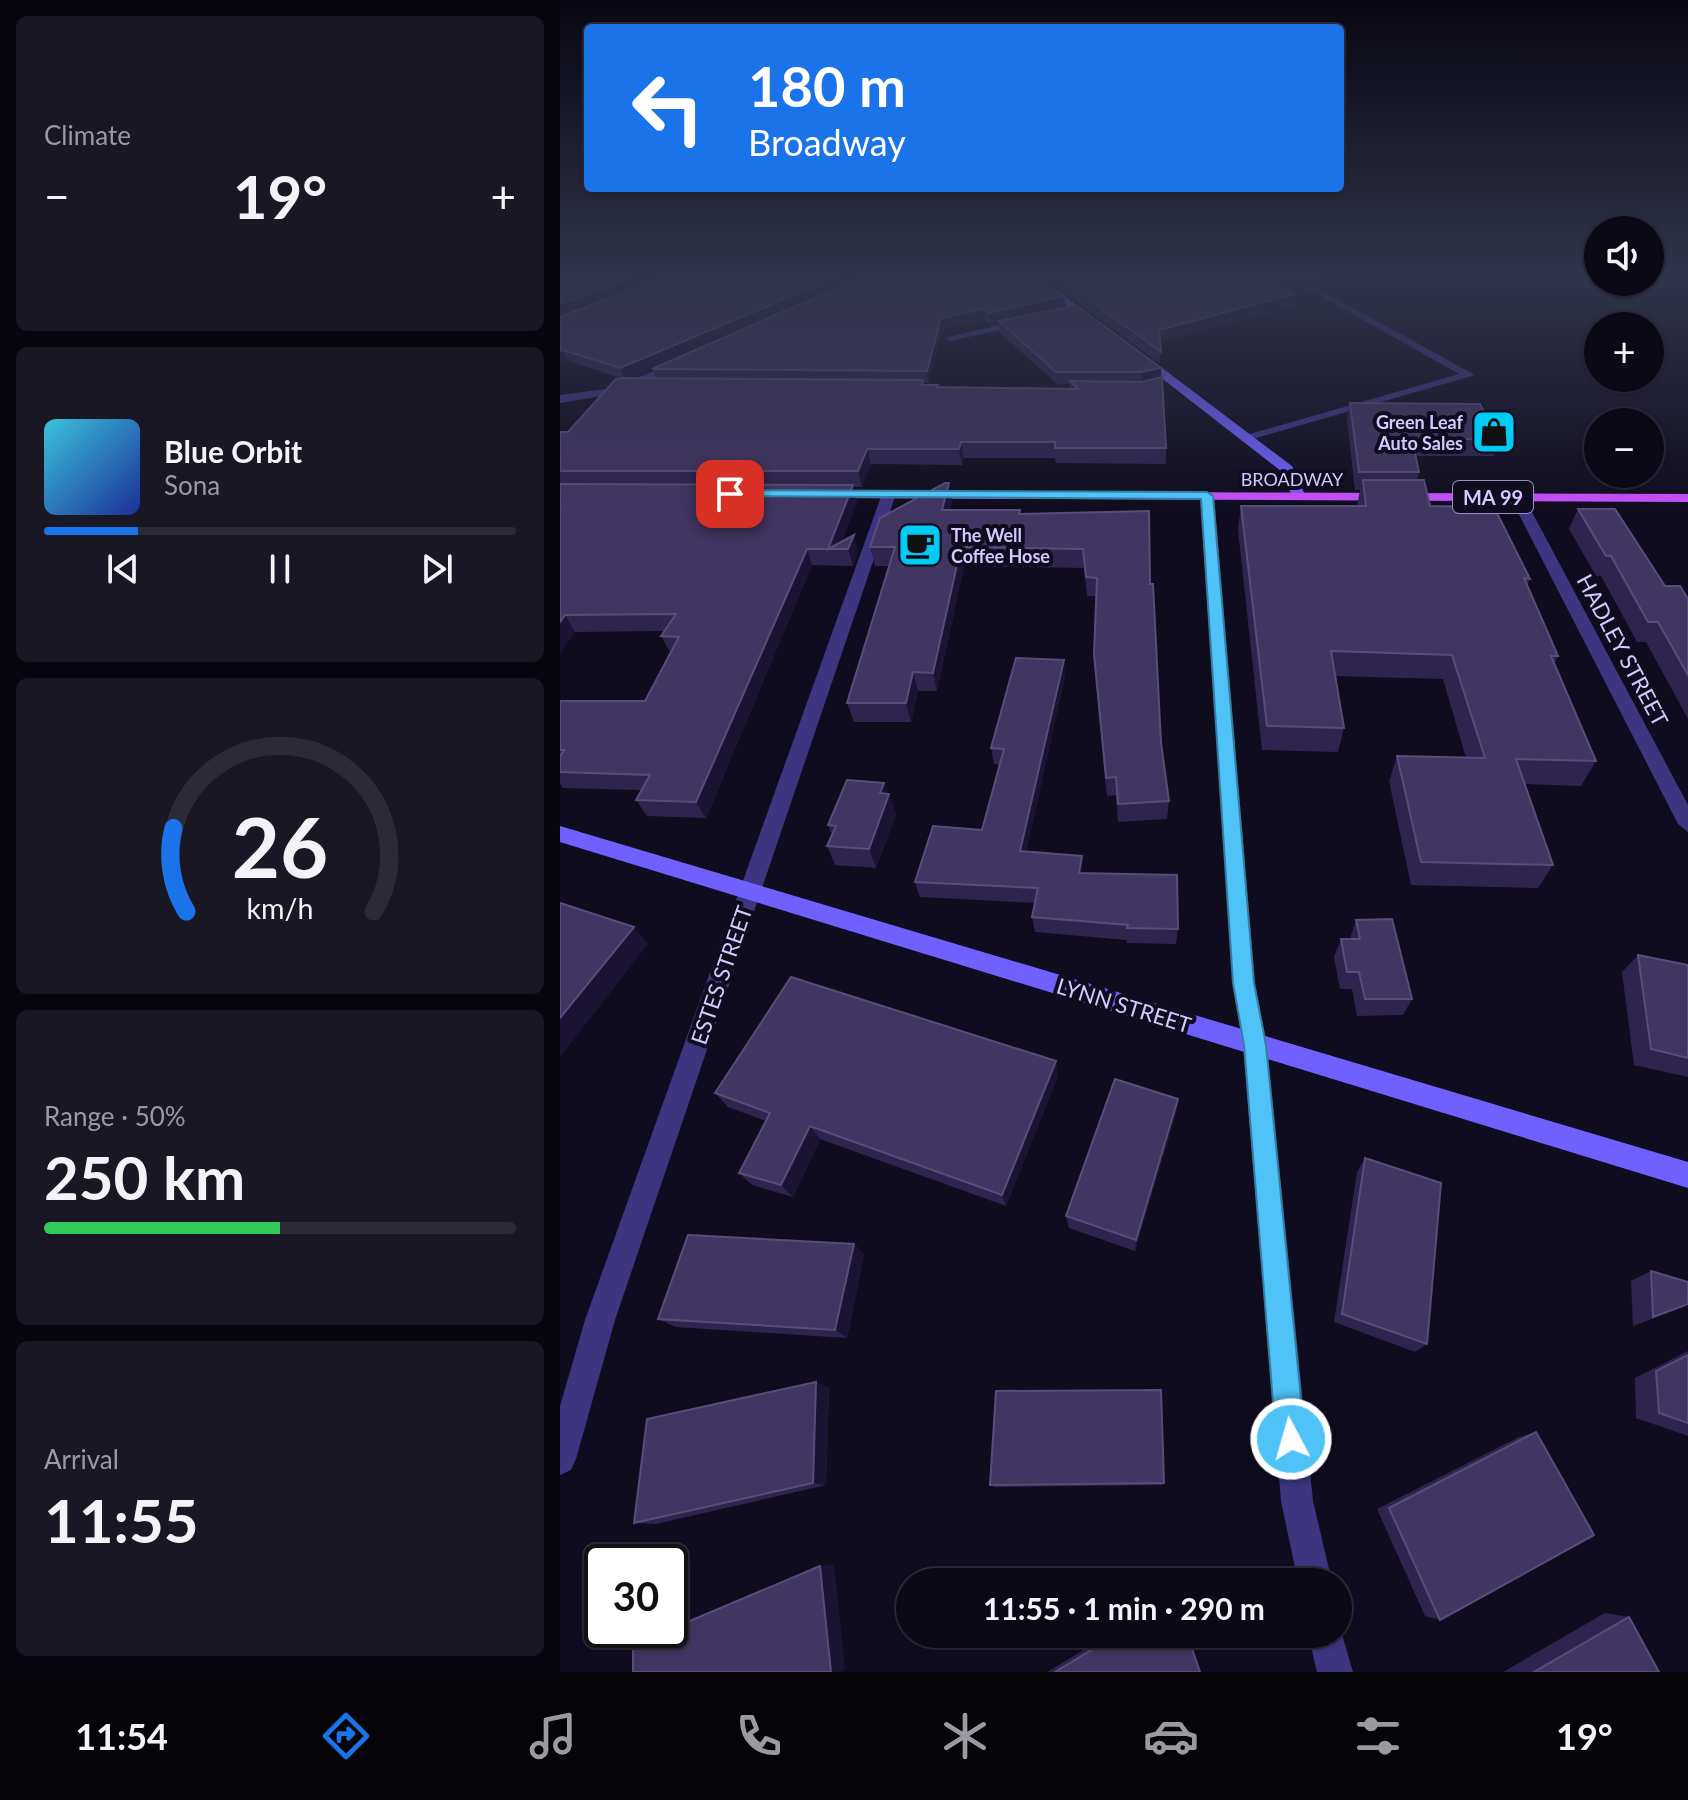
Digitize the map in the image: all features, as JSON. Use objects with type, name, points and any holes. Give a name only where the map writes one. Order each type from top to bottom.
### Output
[{"type":"main road","points":[[1138,356],[1287,469],[1299,497]]},
{"type":"main road","name":"BROADWAY","points":[[809,494],[1688,498]]},
{"type":"main road","name":"LYNN STREET","points":[[560,834],[1688,1175]]},
{"type":"street","points":[[560,399],[625,387],[695,356]]},
{"type":"street","points":[[1250,438],[1469,375],[1435,356]]},
{"type":"street","points":[[1153,388],[1176,384]]},
{"type":"street","points":[[625,387],[662,389]]},
{"type":"street","name":"ESTES STREET","points":[[560,1459],[600,1320],[889,494]]},
{"type":"street","points":[[1207,496],[1244,983],[1255,1045],[1297,1501],[1312,1568]]},
{"type":"street","name":"HADLEY STREET","points":[[1517,497],[1688,824]]},
{"type":"street","points":[[1329,1648],[1335,1672]]},
{"type":"building","points":[[582,356],[649,356],[620,368]]},
{"type":"building","points":[[682,356],[931,356],[927,371],[652,369]]},
{"type":"building","points":[[1038,356],[1145,356],[1161,368],[1141,372],[1056,372]]},
{"type":"building","points":[[1162,377],[1166,448],[1055,448],[1055,442],[961,442],[959,449],[867,449],[858,471],[560,471],[560,432],[568,432],[616,379],[621,378],[923,380],[922,385],[937,387],[1078,389],[1070,381],[1141,382]]},
{"type":"building","points":[[1350,403],[1480,404],[1499,439],[1412,439],[1419,472],[1359,472]]},
{"type":"building","points":[[1363,480],[1424,480],[1430,506],[1494,507],[1530,579],[1524,578],[1558,656],[1551,656],[1596,761],[1516,759],[1553,865],[1421,862],[1397,756],[1485,758],[1452,655],[1331,651],[1344,728],[1267,726],[1241,506],[1366,506]]},
{"type":"building","points":[[949,483],[942,510],[1020,510],[1019,514],[1149,511],[1150,584],[1153,584],[1161,743],[1169,801],[1118,804],[1116,777],[1106,778],[1094,654],[1097,578],[1086,577],[1083,549],[961,547],[933,673],[913,672],[906,703],[847,703],[895,547],[870,547],[880,518]]},
{"type":"building","points":[[560,484],[853,485],[828,549],[807,549],[696,802],[636,800],[650,775],[560,772],[560,756],[564,750],[560,750],[560,701],[645,701],[679,637],[661,636],[676,614],[565,615],[560,622]]},
{"type":"building","points":[[1578,509],[1615,509],[1665,586],[1680,586],[1688,599],[1688,675],[1658,622],[1648,622],[1611,556],[1606,556]]},
{"type":"building","points":[[854,535],[848,549],[828,549]]},
{"type":"building","points":[[1016,658],[1064,660],[1020,851],[1082,856],[1079,873],[1177,875],[1178,929],[1127,928],[1128,925],[1032,917],[1038,888],[915,882],[933,826],[982,830],[1004,749],[991,748]]},
{"type":"building","points":[[847,780],[884,783],[880,793],[889,794],[869,849],[827,846],[836,826],[828,825]]},
{"type":"building","points":[[560,903],[634,927],[560,1018]]},
{"type":"building","points":[[1392,919],[1412,999],[1365,999],[1359,972],[1347,972],[1341,939],[1360,939],[1356,920]]},
{"type":"building","points":[[1638,955],[1688,965],[1688,1058],[1651,1049]]},
{"type":"building","points":[[791,977],[1056,1061],[1002,1195],[810,1126],[781,1185],[739,1173],[770,1113],[715,1093]]},
{"type":"building","points":[[1115,1079],[1178,1099],[1136,1240],[1066,1216]]},
{"type":"building","points":[[1365,1158],[1441,1183],[1427,1344],[1342,1314]]},
{"type":"building","points":[[688,1235],[854,1244],[835,1330],[658,1319]]},
{"type":"building","points":[[1651,1271],[1688,1282],[1688,1304],[1653,1317]]},
{"type":"building","points":[[1688,1355],[1688,1423],[1659,1413],[1656,1371]]},
{"type":"building","points":[[816,1382],[813,1483],[634,1523],[647,1419]]},
{"type":"building","points":[[1161,1390],[1164,1483],[990,1485],[996,1391]]},
{"type":"building","points":[[1536,1432],[1594,1535],[1440,1620],[1389,1508]]},
{"type":"building","points":[[820,1566],[831,1672],[633,1672],[633,1648],[688,1648],[688,1622]]},
{"type":"building","points":[[1629,1617],[1659,1672],[1534,1672]]},
{"type":"building","points":[[1095,1648],[1192,1648],[1200,1672],[1055,1672]]},
{"type":"place","name":"Green Leaf Auto Sales","points":[[1494,432]]},
{"type":"place","name":"The Well Coffee Hose","points":[[920,545]]},
{"type":"route","points":[[730,494],[1207,496],[1244,983],[1255,1045],[1260,1130],[1291,1439]]}]
